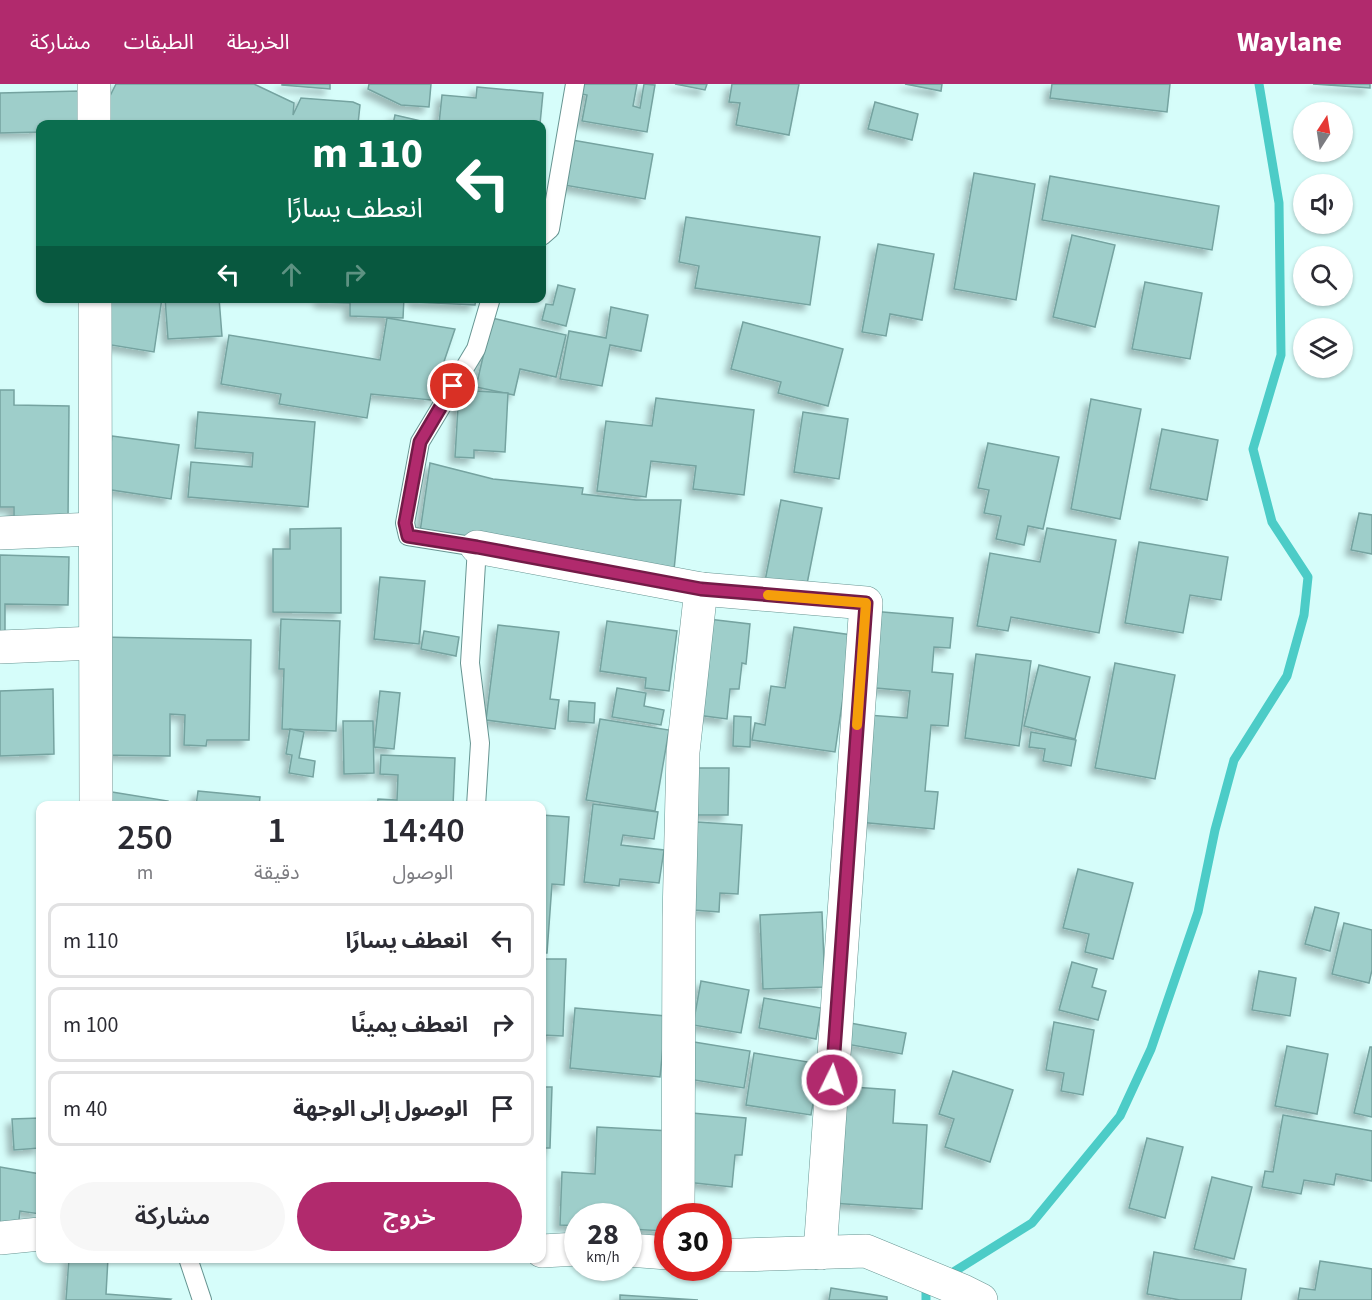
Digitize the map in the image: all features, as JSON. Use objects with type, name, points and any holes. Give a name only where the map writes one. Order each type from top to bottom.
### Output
[{"type":"street","points":[[94,84],[94,120]]},
{"type":"street","points":[[95,303],[96,801]]},
{"type":"street","points":[[0,533],[95,530]]},
{"type":"street","points":[[477,547],[701,589],[866,603],[820,1253]]},
{"type":"street","points":[[678,1203],[682,752],[701,589]]},
{"type":"street","points":[[0,646],[95,643]]},
{"type":"street","points":[[0,1238],[36,1234]]},
{"type":"street","points":[[546,1251],[564,1250]]},
{"type":"street","points":[[732,1255],[866,1251],[981,1300]]},
{"type":"lane","points":[[546,233],[550,230],[575,84]]},
{"type":"lane","points":[[476,801],[480,743],[470,663],[477,547],[408,536],[405,523],[420,442],[476,349],[490,303]]},
{"type":"lane","points":[[190,1263],[202,1300]]},
{"type":"building","points":[[116,84],[254,84],[294,103],[293,115],[301,98],[353,102],[360,105],[358,120],[105,120],[106,104]]},
{"type":"building","points":[[330,84],[330,89],[282,85]]},
{"type":"building","points":[[369,84],[431,84],[429,107],[401,105],[368,89]]},
{"type":"building","points":[[579,84],[637,84],[633,106],[640,108],[644,84],[655,85],[647,132],[582,121],[587,95],[577,93]]},
{"type":"building","points":[[675,84],[707,84],[705,90]]},
{"type":"building","points":[[732,84],[799,84],[789,135],[736,125],[740,103],[729,102]]},
{"type":"building","points":[[905,84],[942,84],[941,91]]},
{"type":"building","points":[[1052,84],[1170,84],[1167,112],[1050,98]]},
{"type":"building","points":[[1313,84],[1370,84],[1370,88]]},
{"type":"building","points":[[477,87],[543,93],[540,120],[439,120],[442,95],[476,98]]},
{"type":"building","points":[[80,91],[81,120],[36,120],[36,132],[0,133],[0,93]]},
{"type":"building","points":[[875,102],[918,114],[912,140],[868,129]]},
{"type":"building","points":[[395,115],[417,120],[394,120]]},
{"type":"building","points":[[572,140],[653,154],[645,199],[564,185]]},
{"type":"building","points":[[974,173],[1035,184],[1016,300],[954,289]]},
{"type":"building","points":[[1050,176],[1219,206],[1212,250],[1042,220]]},
{"type":"building","points":[[686,217],[820,237],[810,305],[695,288],[699,266],[679,262]]},
{"type":"building","points":[[1072,235],[1115,245],[1095,327],[1053,317]]},
{"type":"building","points":[[878,244],[934,254],[922,320],[890,314],[886,336],[862,332]]},
{"type":"building","points":[[1145,282],[1202,293],[1190,359],[1132,349]]},
{"type":"building","points":[[558,285],[575,289],[566,326],[542,320],[546,304],[553,305]]},
{"type":"building","points":[[106,303],[161,303],[154,352],[99,343]]},
{"type":"building","points":[[165,303],[219,303],[222,336],[168,339]]},
{"type":"building","points":[[350,303],[404,303],[403,318],[350,316]]},
{"type":"building","points":[[434,303],[475,303],[475,305]]},
{"type":"building","points":[[611,307],[648,315],[641,351],[610,345],[602,386],[560,379],[569,331],[606,338]]},
{"type":"building","points":[[387,318],[455,329],[431,400],[371,394],[367,418],[279,404],[281,394],[221,384],[229,335],[380,360]]},
{"type":"building","points":[[492,318],[566,335],[556,377],[520,369],[514,395],[476,387]]},
{"type":"building","points":[[743,322],[843,349],[828,406],[778,393],[781,382],[731,369]]},
{"type":"building","points":[[0,390],[14,390],[14,405],[69,406],[68,521],[14,520],[14,507],[0,507]]},
{"type":"building","points":[[459,390],[508,393],[505,452],[474,450],[474,458],[455,457]]},
{"type":"building","points":[[656,398],[754,410],[744,495],[693,489],[696,466],[651,461],[646,497],[597,491],[606,421],[652,426]]},
{"type":"building","points":[[1091,399],[1141,409],[1120,519],[1071,509]]},
{"type":"building","points":[[198,412],[315,422],[308,507],[188,497],[191,462],[252,467],[253,453],[195,448]]},
{"type":"building","points":[[803,412],[848,419],[839,479],[794,472]]},
{"type":"building","points":[[1162,429],[1218,440],[1207,500],[1150,489]]},
{"type":"building","points":[[112,436],[179,445],[171,499],[105,489]]},
{"type":"building","points":[[988,443],[1059,457],[1043,529],[1028,526],[1024,545],[996,539],[1001,516],[984,513],[989,490],[978,488]]},
{"type":"building","points":[[430,463],[493,479],[583,488],[582,494],[636,500],[681,500],[674,570],[420,532]]},
{"type":"building","points":[[781,500],[822,508],[806,589],[765,581]]},
{"type":"building","points":[[1359,513],[1372,515],[1372,554],[1351,550]]},
{"type":"building","points":[[341,528],[341,613],[273,612],[273,549],[290,549],[290,529]]},
{"type":"building","points":[[1047,528],[1116,540],[1099,633],[1011,617],[1008,631],[977,626],[990,553],[1040,562]]},
{"type":"building","points":[[1139,542],[1228,557],[1221,600],[1190,595],[1183,633],[1125,623]]},
{"type":"building","points":[[0,555],[69,557],[68,605],[5,604],[5,646],[0,645]]},
{"type":"building","points":[[380,577],[425,581],[419,644],[374,639]]},
{"type":"building","points":[[871,611],[953,618],[950,648],[934,647],[932,672],[953,674],[948,726],[931,725],[925,791],[938,792],[934,829],[858,822],[868,715],[907,718],[910,691],[864,687]]},
{"type":"building","points":[[281,619],[340,621],[336,731],[282,729],[284,669],[279,669]]},
{"type":"building","points":[[708,619],[750,624],[746,664],[742,663],[739,689],[730,689],[727,719],[697,715]]},
{"type":"building","points":[[607,621],[677,631],[669,691],[645,688],[646,678],[600,671]]},
{"type":"building","points":[[498,625],[559,632],[550,699],[559,700],[555,729],[486,720]]},
{"type":"building","points":[[794,627],[852,635],[835,752],[752,740],[755,723],[765,725],[771,686],[785,688]]},
{"type":"building","points":[[424,631],[459,637],[456,656],[421,649]]},
{"type":"building","points":[[100,637],[251,640],[249,740],[207,740],[206,746],[184,745],[185,715],[170,714],[170,756],[98,755]]},
{"type":"building","points":[[976,654],[1031,661],[1019,746],[965,738]]},
{"type":"building","points":[[1115,663],[1175,675],[1155,779],[1095,768]]},
{"type":"building","points":[[1039,665],[1090,677],[1075,739],[1024,726]]},
{"type":"building","points":[[617,688],[646,693],[644,706],[664,710],[661,725],[612,717]]},
{"type":"building","points":[[53,689],[54,754],[0,756],[0,691]]},
{"type":"building","points":[[380,691],[400,693],[394,749],[374,747]]},
{"type":"building","points":[[569,701],[595,703],[594,723],[568,721]]},
{"type":"building","points":[[734,716],[751,717],[750,747],[733,746]]},
{"type":"building","points":[[600,719],[669,730],[655,811],[586,800]]},
{"type":"building","points":[[343,721],[373,721],[374,773],[344,774]]},
{"type":"building","points":[[290,729],[304,732],[299,758],[315,761],[313,777],[289,773],[292,755],[286,754]]},
{"type":"building","points":[[1031,732],[1076,740],[1071,766],[1043,761],[1045,749],[1029,747]]},
{"type":"building","points":[[381,755],[455,758],[453,801],[378,801],[378,799],[397,800],[398,775],[380,774]]},
{"type":"building","points":[[698,768],[729,768],[728,815],[697,815]]},
{"type":"building","points":[[198,791],[260,797],[260,801],[197,801]]},
{"type":"building","points":[[112,792],[168,801],[111,801]]},
{"type":"building","points":[[593,804],[658,812],[654,839],[623,835],[621,845],[664,850],[659,883],[620,879],[619,886],[584,882]]},
{"type":"building","points":[[546,815],[569,817],[564,885],[552,884],[547,953]]},
{"type":"building","points":[[697,822],[742,825],[738,894],[720,893],[719,912],[693,910]]},
{"type":"building","points":[[1078,869],[1133,883],[1113,959],[1085,952],[1089,934],[1063,928]]},
{"type":"building","points":[[1315,907],[1339,913],[1330,951],[1305,944]]},
{"type":"building","points":[[822,912],[825,987],[763,989],[760,915]]},
{"type":"building","points":[[1344,923],[1372,930],[1372,970],[1369,983],[1332,974]]},
{"type":"building","points":[[546,959],[566,959],[563,1036],[546,1035]]},
{"type":"building","points":[[1072,962],[1097,969],[1092,987],[1106,991],[1098,1020],[1059,1010]]},
{"type":"building","points":[[1259,971],[1296,978],[1290,1016],[1252,1010]]},
{"type":"building","points":[[701,981],[749,990],[741,1033],[693,1025]]},
{"type":"building","points":[[764,998],[821,1008],[816,1039],[759,1028]]},
{"type":"building","points":[[575,1008],[666,1016],[660,1077],[570,1068]]},
{"type":"building","points":[[1054,1022],[1094,1030],[1083,1095],[1061,1091],[1064,1073],[1046,1070]]},
{"type":"building","points":[[850,1023],[906,1033],[902,1054],[846,1044]]},
{"type":"building","points":[[694,1042],[750,1051],[744,1088],[688,1079]]},
{"type":"building","points":[[1287,1046],[1328,1054],[1317,1114],[1275,1106]]},
{"type":"building","points":[[1370,1047],[1372,1047],[1372,1117],[1354,1113]]},
{"type":"building","points":[[754,1053],[820,1064],[811,1115],[746,1105]]},
{"type":"building","points":[[953,1071],[1013,1090],[990,1162],[945,1147],[954,1119],[939,1114]]},
{"type":"building","points":[[838,1086],[895,1090],[893,1123],[927,1125],[922,1209],[831,1203]]},
{"type":"building","points":[[546,1087],[552,1087],[550,1148],[546,1148]]},
{"type":"building","points":[[692,1113],[746,1118],[742,1155],[735,1155],[732,1187],[686,1182]]},
{"type":"building","points":[[1283,1115],[1372,1131],[1372,1181],[1336,1174],[1334,1185],[1304,1180],[1301,1194],[1262,1187],[1265,1171],[1273,1172]]},
{"type":"building","points":[[36,1118],[36,1148],[14,1150],[12,1119]]},
{"type":"building","points":[[597,1127],[671,1131],[667,1203],[654,1203],[654,1230],[642,1230],[642,1203],[564,1203],[564,1225],[560,1225],[562,1172],[595,1174]]},
{"type":"building","points":[[1147,1138],[1183,1147],[1165,1218],[1129,1208]]},
{"type":"building","points":[[0,1167],[36,1173],[36,1213],[20,1211],[18,1228],[0,1224]]},
{"type":"building","points":[[1212,1177],[1252,1187],[1234,1259],[1194,1249]]},
{"type":"building","points":[[1154,1252],[1246,1269],[1241,1300],[1180,1300],[1147,1294]]},
{"type":"building","points":[[1320,1261],[1372,1269],[1372,1300],[1298,1300],[1300,1288],[1315,1290]]},
{"type":"building","points":[[69,1263],[108,1263],[106,1294],[171,1299],[170,1300],[66,1300]]},
{"type":"building","points":[[831,1288],[887,1297],[887,1300],[829,1300]]},
{"type":"building","points":[[620,1295],[698,1300],[620,1300]]},
{"type":"waterway","points":[[947,1276],[1032,1223],[1120,1116],[1151,1049],[1198,912],[1215,830],[1234,760],[1287,676],[1304,615],[1308,577],[1272,522],[1253,449],[1281,355],[1279,203],[1259,84]]},
{"type":"waterway","points":[[926,1300],[926,1289],[933,1285]]},
{"type":"slow traffic","points":[[768,595],[866,603],[857,725]]},
{"type":"route","points":[[453,386],[420,442],[405,523],[408,536],[701,589],[866,603],[832,1080]]}]
